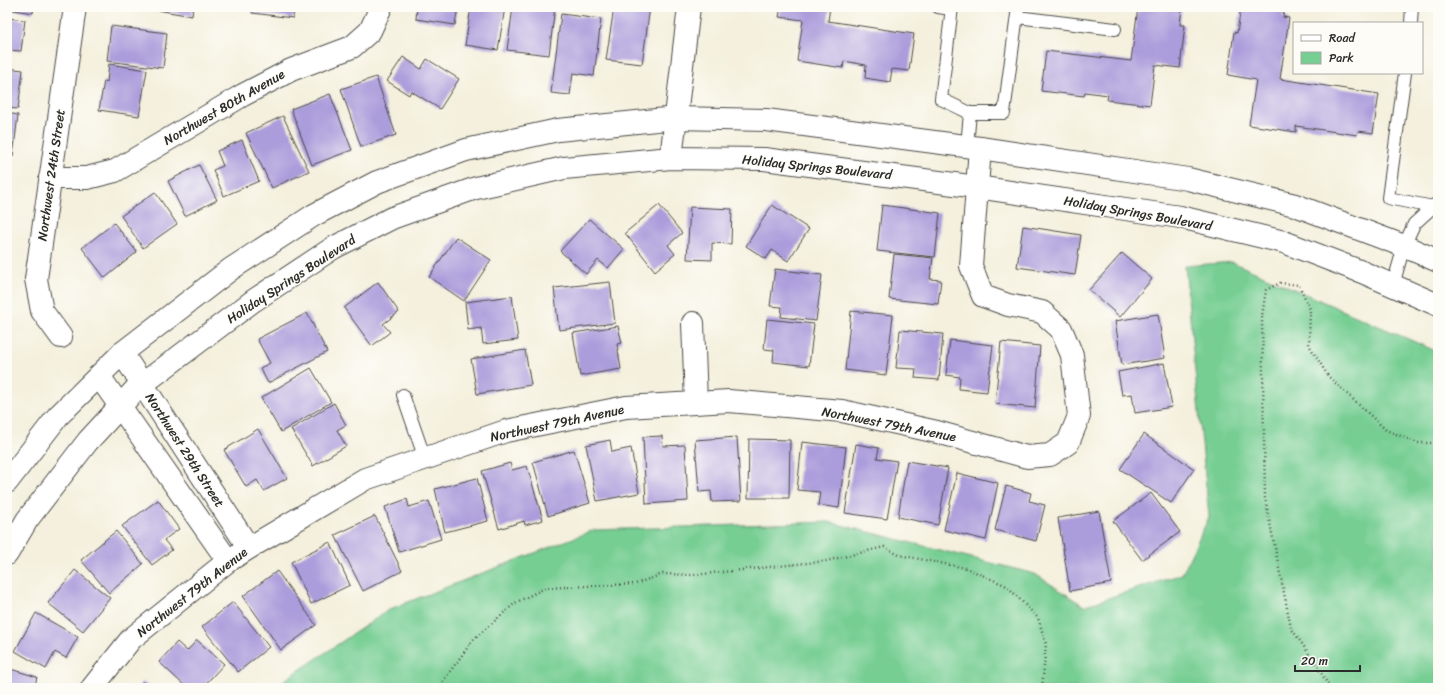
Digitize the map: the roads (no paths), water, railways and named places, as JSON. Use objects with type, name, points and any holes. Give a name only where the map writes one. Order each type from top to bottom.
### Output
[{"type":"street","name":"Northwest 24th Street","points":[[61,337],[42,311],[36,279],[76,7]]},
{"type":"street","name":"Northwest 80th Avenue","points":[[50,178],[87,178],[114,171],[243,95],[291,70],[352,47],[370,32],[381,7]]},
{"type":"street","points":[[671,158],[689,7]]},
{"type":"street","points":[[7,482],[58,416],[122,353],[231,269],[314,215],[376,182],[466,150],[558,130],[676,118],[766,120],[973,147],[1188,179],[1295,205],[1404,246],[1438,261]]},
{"type":"street","points":[[973,147],[977,187]]},
{"type":"street","name":"Holiday Springs Boulevard","points":[[7,554],[27,520],[88,441],[136,389],[253,301],[333,248],[392,218],[476,188],[564,168],[671,158],[764,159],[977,187],[1180,217],[1284,242],[1362,272],[1438,306]]},
{"type":"street","name":"Northwest 79th Avenue","points":[[92,688],[132,639],[228,561],[249,548],[365,479],[506,432],[626,407],[729,401],[842,411],[938,432],[1027,457],[1050,455],[1068,443],[1079,416],[1072,355],[1061,329],[1042,312],[1008,305],[983,296],[971,266],[977,187]]},
{"type":"street","points":[[693,323],[696,403]]},
{"type":"street","name":"Northwest 29th Street","points":[[122,353],[249,548]]},
{"type":"street","name":"Northwest 29th Street","points":[[99,376],[228,561]]},
{"type":"lane","points":[[938,7],[952,8],[941,99],[970,114],[1004,113],[1017,12],[1115,29]]},
{"type":"lane","points":[[1410,22],[1412,7]]},
{"type":"lane","points":[[1405,74],[1388,198],[1436,206]]},
{"type":"lane","points":[[970,114],[973,147]]},
{"type":"lane","points":[[1393,285],[1404,246],[1414,224],[1436,206]]},
{"type":"lane","points":[[403,395],[425,459]]}]
